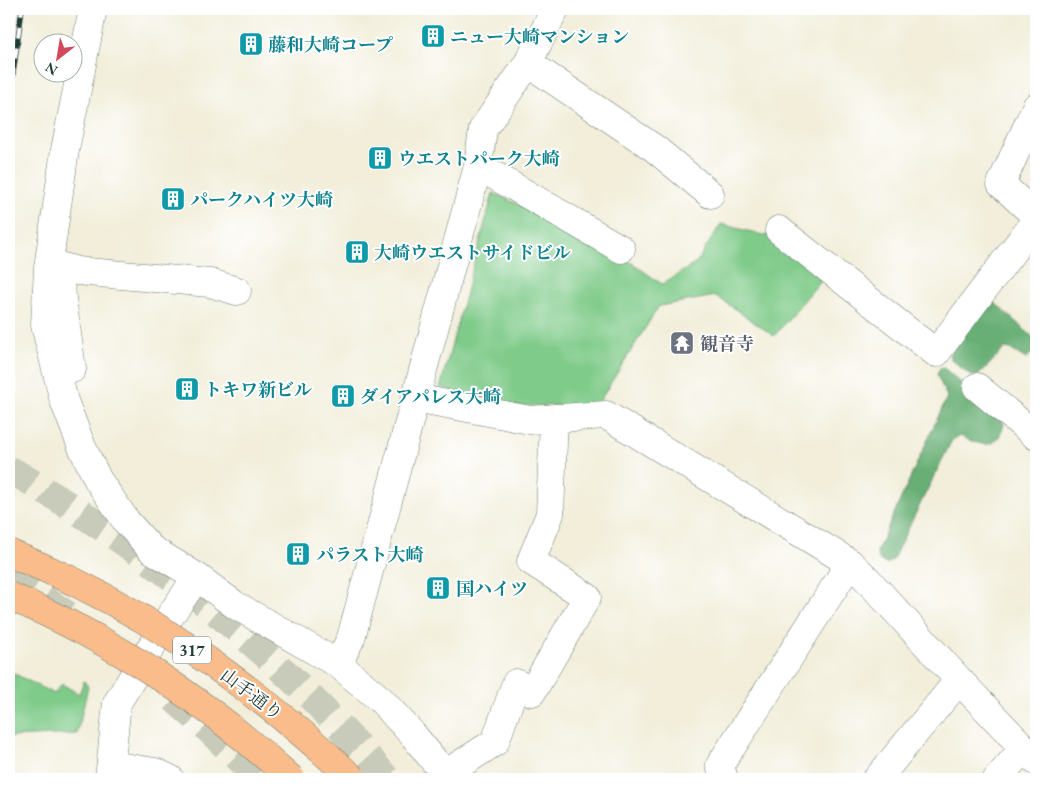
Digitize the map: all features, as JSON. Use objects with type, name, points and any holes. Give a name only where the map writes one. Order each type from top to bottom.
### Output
[{"type":"main road","name":"山手通り","points":[[9,553],[108,599],[194,651],[278,712],[353,779]]},
{"type":"main road","name":"317","points":[[9,596],[94,638],[170,684],[245,739],[291,779]]},
{"type":"street","points":[[93,9],[65,150],[48,268],[44,325],[64,401],[82,447],[98,480],[126,521],[151,549],[197,576]]},
{"type":"street","points":[[110,9],[60,284],[70,359],[78,397],[93,434],[110,471],[141,515],[159,539],[197,576],[235,605],[338,664],[381,700],[414,736],[447,777],[495,742],[516,683],[532,692],[588,597],[531,561],[550,514],[554,418]]},
{"type":"street","points":[[338,664],[351,638],[478,166],[484,129],[528,64],[555,9]]},
{"type":"street","points":[[528,64],[654,148],[710,194]]},
{"type":"street","points":[[779,230],[936,353],[1036,218],[1001,184],[1036,107]]},
{"type":"street","points":[[478,166],[621,249]]},
{"type":"street","points":[[63,268],[77,271],[210,283],[237,291]]},
{"type":"street","points":[[977,387],[1036,436]]},
{"type":"street","points":[[415,398],[530,420],[606,415],[850,563],[1030,755],[997,779]]},
{"type":"street","points":[[724,779],[720,765],[850,563]]},
{"type":"street","points":[[170,779],[155,772],[110,772],[117,703],[197,576]]},
{"type":"street","points":[[877,779],[958,680]]},
{"type":"green space","points":[[493,193],[540,214],[623,257],[662,284],[696,263],[721,224],[771,237],[823,278],[774,336],[716,296],[659,306],[597,405],[518,406],[440,388]]},
{"type":"green space","points":[[989,302],[995,303],[1036,340],[1036,349],[1026,359],[1005,348],[979,375],[971,376],[951,359],[949,355]]},
{"type":"green space","points":[[944,368],[999,416],[1004,424],[1001,433],[992,443],[981,444],[960,436],[952,440],[892,561],[886,564],[879,559],[877,551],[947,397],[937,375],[939,369]]},
{"type":"green space","points":[[9,671],[54,694],[62,684],[79,694],[84,681],[88,687],[77,734],[9,737]]},
{"type":"tunnel","points":[[9,469],[113,535],[163,570],[211,608],[303,690],[346,733],[387,779]]},
{"type":"tunnel","points":[[9,576],[68,615]]},
{"type":"tunnel","points":[[174,699],[203,724],[259,779]]},
{"type":"railway","points":[[9,102],[22,9]]},
{"type":"place","name":"ニュー大崎マンション","points":[[433,36]]},
{"type":"place","name":"藤和大崎コープ","points":[[251,44]]},
{"type":"place","name":"ウエストパーク大崎","points":[[380,158]]},
{"type":"place","name":"パークハイツ大崎","points":[[173,199]]},
{"type":"place","name":"大崎ウエストサイドビル","points":[[357,252]]},
{"type":"place","name":"観音寺","points":[[682,343]]},
{"type":"place","name":"トキワ新ビル","points":[[187,389]]},
{"type":"place","name":"ダイアパレス大崎","points":[[343,396]]},
{"type":"place","name":"パラスト大崎","points":[[298,554]]},
{"type":"place","name":"国ハイツ","points":[[438,588]]}]
